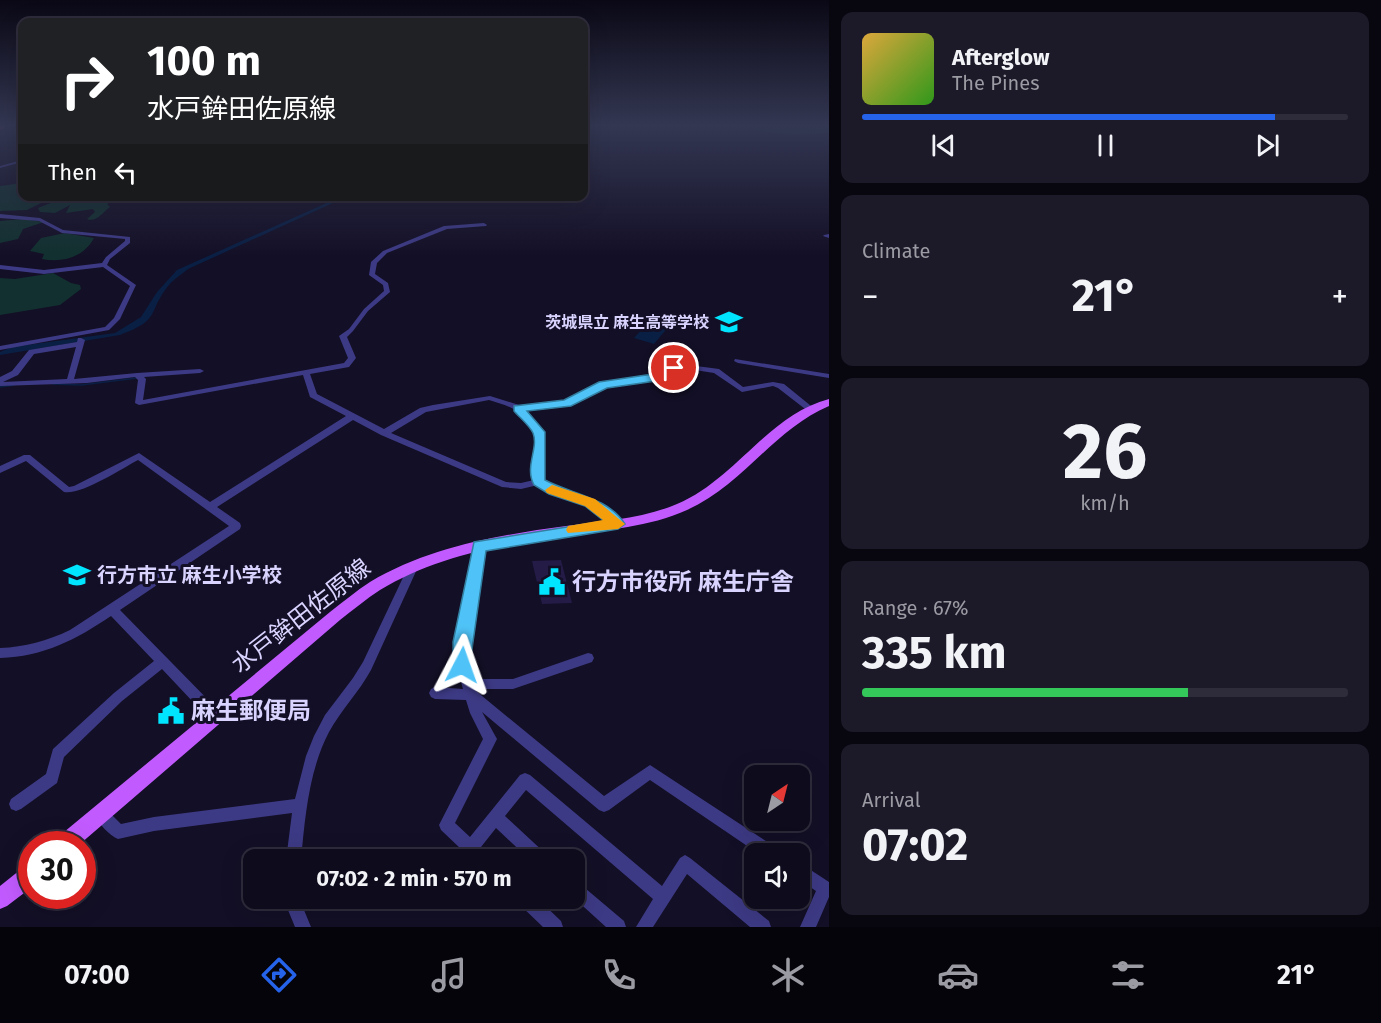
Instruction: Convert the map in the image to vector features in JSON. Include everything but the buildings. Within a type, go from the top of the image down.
[{"type":"main road","name":"水戸鉾田佐原線","points":[[81,831],[335,616],[375,586],[413,567],[479,546],[641,520],[698,499],[799,415],[829,402]]},
{"type":"main road","points":[[0,899],[18,884]]},
{"type":"street","points":[[0,216],[42,220],[62,231],[129,239],[108,258],[104,266]]},
{"type":"street","points":[[137,375],[142,379],[140,403],[346,365],[352,358],[343,336],[351,330],[366,310],[387,292],[386,284],[372,275],[374,262],[385,252],[446,227],[484,225]]},
{"type":"street","points":[[0,267],[45,272],[104,266],[133,285],[111,328],[33,352],[15,373],[0,382]]},
{"type":"street","points":[[0,348],[81,339]]},
{"type":"street","points":[[70,381],[81,339]]},
{"type":"street","points":[[738,361],[829,376]]},
{"type":"street","points":[[384,433],[423,410],[433,407],[490,398],[518,408],[567,404],[604,385],[656,377],[681,366],[716,371],[742,390],[773,384],[781,386],[812,410]]},
{"type":"street","points":[[0,382],[70,381],[200,371]]},
{"type":"street","points":[[306,372],[313,395],[351,417],[505,485],[521,486],[538,482],[554,491],[590,502],[618,524]]},
{"type":"street","points":[[518,408],[539,432],[541,442],[536,463],[538,482]]},
{"type":"street","points":[[210,507],[351,417]]},
{"type":"street","points":[[0,470],[27,457],[67,490],[76,489],[139,456],[236,526],[113,610],[48,647],[24,652],[0,653]]},
{"type":"street","points":[[479,546],[468,622],[462,642],[462,665],[476,713],[490,739],[446,825],[471,847],[525,780],[663,897]]},
{"type":"street","points":[[294,849],[300,805],[325,727],[367,665],[386,630],[413,567]]},
{"type":"street","points":[[113,610],[216,717]]},
{"type":"street","points":[[435,693],[513,684],[588,658]]},
{"type":"street","points":[[16,804],[52,778],[58,754],[118,697],[163,661]]},
{"type":"street","points":[[469,689],[604,804],[650,772],[756,843]]},
{"type":"street","points":[[101,814],[118,832],[154,824],[300,805]]},
{"type":"street","points":[[495,817],[530,849]]},
{"type":"street","points":[[644,927],[685,864],[762,927]]},
{"type":"street","points":[[808,927],[825,888],[810,878]]},
{"type":"street","points":[[585,898],[618,927]]},
{"type":"street","points":[[296,909],[303,927]]},
{"type":"street","points":[[536,909],[555,927]]},
{"type":"green space","points":[[18,184],[18,201],[45,201],[27,210],[0,211],[0,186]]},
{"type":"green space","points":[[56,201],[113,201],[107,204],[110,207],[93,220],[87,219],[95,212],[93,209],[66,213],[70,205],[55,213],[40,212],[38,208]]},
{"type":"green space","points":[[23,219],[44,222],[23,229],[18,239],[0,243],[0,221]]},
{"type":"green space","points":[[65,233],[94,238],[85,250],[65,259],[42,259],[44,254],[30,251],[41,238]]},
{"type":"green space","points":[[53,273],[71,283],[80,285],[81,289],[60,305],[0,315],[0,278],[15,279]]},
{"type":"water","points":[[331,201],[337,201],[188,269],[169,285],[148,320],[134,329],[120,335],[0,355],[0,352],[12,347],[115,333],[141,317],[157,292],[177,270]]},
{"type":"water","points":[[651,319],[670,325],[654,344],[634,338]]},
{"type":"waterway","points":[[53,384],[81,385],[137,378]]},
{"type":"waterway","points":[[0,387],[14,385]]},
{"type":"slow traffic","points":[[552,490],[590,502],[618,524],[574,530]]},
{"type":"place","name":"茨城県立 麻生高等学校","points":[[729,322]]},
{"type":"place","name":"行方市立 麻生小学校","points":[[77,575]]},
{"type":"place","name":"行方市役所 麻生庁舎","points":[[552,582]]},
{"type":"place","name":"麻生郵便局","points":[[171,711]]},
{"type":"route","points":[[462,665],[462,642],[468,622],[479,546],[548,533],[618,524],[590,502],[554,491],[538,482],[536,463],[541,442],[539,432],[518,408],[567,404],[599,386],[630,379],[656,377],[674,368]]}]
